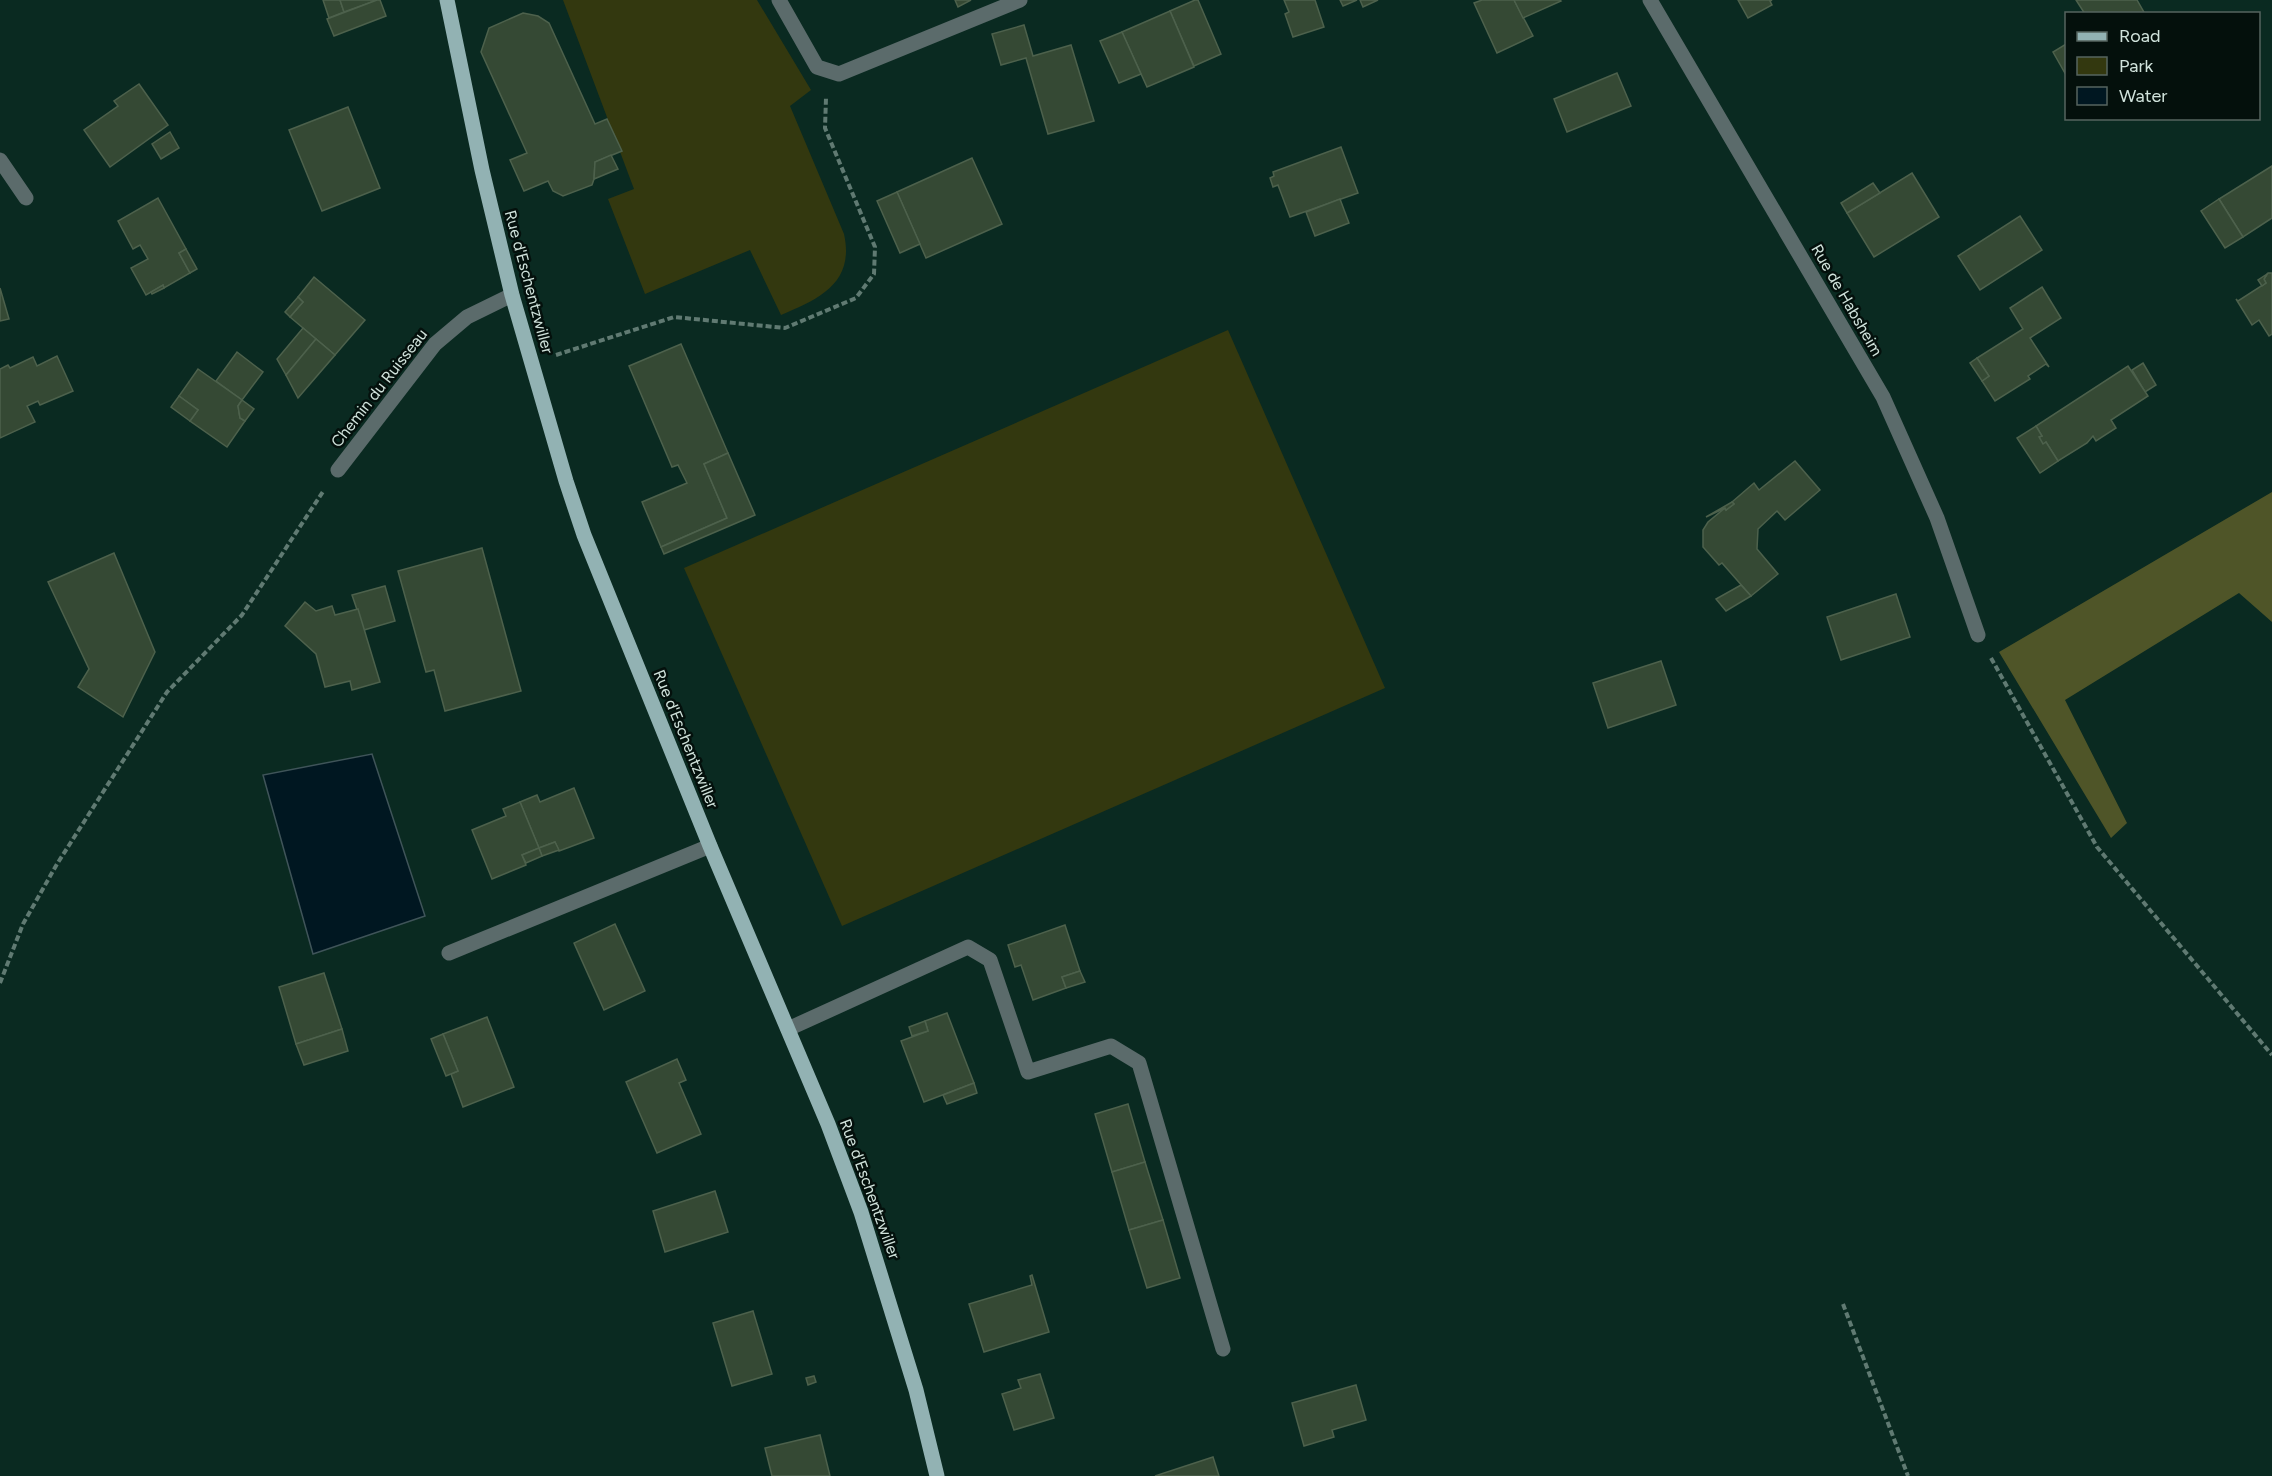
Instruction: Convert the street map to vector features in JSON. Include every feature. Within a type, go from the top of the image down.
[{"type":"main road","name":"Rue d'Eschentzwiller","points":[[447,0],[482,170],[512,295],[566,481],[584,535],[710,846],[828,1124],[861,1212],[916,1390],[937,1476]]},
{"type":"street","points":[[779,0],[817,67],[833,72],[1020,0]]},
{"type":"street","name":"Rue de Habsheim","points":[[1650,0],[1883,397],[1937,518],[1978,635]]},
{"type":"street","points":[[0,160],[26,198]]},
{"type":"street","name":"Chemin du Ruisseau","points":[[338,470],[435,344],[467,317],[512,295]]},
{"type":"street","points":[[449,953],[710,846]]},
{"type":"street","points":[[788,1029],[968,947],[990,960],[1028,1072],[1111,1046],[1140,1063],[1223,1349]]},
{"type":"path","points":[[532,363],[674,317],[785,328],[856,298],[874,274],[875,247],[825,128],[833,72]]},
{"type":"path","points":[[0,983],[23,924],[57,864],[167,692],[242,615],[338,470]]},
{"type":"path","points":[[1978,635],[2097,847],[2272,1055]]},
{"type":"path","points":[[1843,1304],[1908,1476]]},
{"type":"green space","points":[[563,0],[757,0],[811,90],[790,106],[844,234],[846,251],[844,265],[839,277],[831,287],[821,295],[781,315],[750,250],[645,294],[608,199],[634,189]]},
{"type":"green space","points":[[1228,330],[1385,688],[842,926],[684,568]]},
{"type":"green space","points":[[2272,492],[2272,622],[2239,593],[2065,700],[2127,823],[2111,838],[1999,652]]},
{"type":"water","points":[[372,754],[425,916],[313,954],[263,775]]},
{"type":"building","points":[[323,0],[340,0],[344,12],[329,18]]},
{"type":"building","points":[[340,0],[377,0],[344,12]]},
{"type":"building","points":[[380,0],[386,16],[334,36],[327,19]]},
{"type":"building","points":[[955,0],[971,0],[958,7]]},
{"type":"building","points":[[1198,0],[1221,54],[1194,66],[1170,11]]},
{"type":"building","points":[[1284,0],[1315,0],[1324,27],[1293,37],[1285,14],[1289,12]]},
{"type":"building","points":[[1340,0],[1357,0],[1343,6]]},
{"type":"building","points":[[1360,0],[1378,0],[1363,7]]},
{"type":"building","points":[[1482,0],[1514,0],[1533,36],[1497,53],[1474,3]]},
{"type":"building","points":[[1514,0],[1560,0],[1561,1],[1523,18]]},
{"type":"building","points":[[1738,0],[1772,0],[1770,1],[1772,5],[1748,18]]},
{"type":"building","points":[[2076,0],[2137,0],[2144,12],[2084,12]]},
{"type":"building","points":[[1170,11],[1194,67],[1147,87],[1122,32]]},
{"type":"building","points":[[523,13],[538,16],[549,23],[595,124],[607,119],[622,151],[595,162],[592,185],[563,196],[553,191],[548,181],[524,191],[510,160],[527,153],[481,52],[489,28]]},
{"type":"building","points":[[1024,25],[1033,56],[1071,45],[1094,121],[1048,134],[1026,58],[1001,65],[992,34]]},
{"type":"building","points":[[1122,32],[1141,74],[1119,83],[1100,41]]},
{"type":"building","points":[[2065,45],[2065,73],[2053,52]]},
{"type":"building","points":[[1617,73],[1631,106],[1567,132],[1554,99]]},
{"type":"building","points":[[139,84],[168,125],[110,167],[84,130],[118,106],[114,101]]},
{"type":"building","points":[[348,107],[380,188],[322,211],[289,130]]},
{"type":"building","points":[[170,132],[179,148],[161,159],[152,144]]},
{"type":"building","points":[[1341,147],[1358,193],[1290,217],[1278,185],[1273,187],[1270,178],[1274,176],[1273,172]]},
{"type":"building","points":[[611,155],[618,169],[594,179],[595,162]]},
{"type":"building","points":[[972,158],[1002,224],[926,258],[897,192]]},
{"type":"building","points":[[2272,166],[2272,218],[2243,237],[2219,199]]},
{"type":"building","points":[[1912,173],[1939,217],[1874,257],[1847,213]]},
{"type":"building","points":[[1873,183],[1880,193],[1847,213],[1841,203]]},
{"type":"building","points":[[897,192],[920,244],[900,253],[877,201]]},
{"type":"building","points":[[158,198],[186,249],[179,253],[190,273],[146,295],[131,268],[148,259],[140,245],[133,249],[118,221]]},
{"type":"building","points":[[1340,199],[1349,223],[1315,236],[1306,212]]},
{"type":"building","points":[[2219,199],[2243,237],[2225,248],[2201,211]]},
{"type":"building","points":[[2020,216],[2042,250],[1980,290],[1958,256]]},
{"type":"building","points":[[186,249],[197,269],[190,273],[179,253]]},
{"type":"building","points":[[2268,273],[2272,273],[2272,334],[2269,336],[2259,320],[2252,325],[2236,299],[2238,301],[2266,283],[2264,279]]},
{"type":"building","points":[[2267,274],[2264,279],[2266,283],[2262,286],[2258,280]]},
{"type":"building","points":[[314,277],[365,320],[335,355],[290,317],[303,302],[298,297]]},
{"type":"building","points":[[163,285],[164,288],[152,294],[151,292]]},
{"type":"building","points":[[2042,287],[2061,318],[2030,338],[2049,367],[2046,364],[2028,376],[2030,379],[1995,401],[1982,381],[1989,376],[1977,358],[2023,329],[2010,308]]},
{"type":"building","points":[[0,288],[9,319],[0,321]]},
{"type":"building","points":[[298,297],[303,302],[290,317],[285,312]]},
{"type":"building","points":[[303,328],[316,339],[286,375],[277,359]]},
{"type":"building","points":[[316,339],[335,355],[298,398],[286,375]]},
{"type":"building","points":[[681,344],[728,453],[704,464],[727,518],[661,547],[642,502],[687,483],[678,465],[672,467],[629,366]]},
{"type":"building","points":[[237,352],[263,372],[242,400],[216,381]]},
{"type":"building","points":[[57,356],[73,391],[40,405],[38,401],[27,406],[35,422],[0,438],[0,369],[8,365],[10,368],[33,357],[37,366]]},
{"type":"building","points":[[1977,358],[1989,376],[1982,381],[1970,363]]},
{"type":"building","points":[[2143,363],[2156,385],[2145,392],[2132,370]]},
{"type":"building","points":[[2128,366],[2148,396],[2111,420],[2116,428],[2096,441],[2093,436],[2087,443],[2058,461],[2046,442],[2043,444],[2039,437],[2042,436],[2036,426]]},
{"type":"building","points":[[198,369],[242,400],[238,406],[240,418],[245,421],[227,447],[190,421],[198,410],[179,396]]},
{"type":"building","points":[[179,396],[198,410],[190,421],[171,407]]},
{"type":"building","points":[[242,400],[254,409],[245,421],[240,418],[238,406]]},
{"type":"building","points":[[2036,426],[2042,436],[2039,437],[2043,444],[2046,442],[2058,461],[2040,473],[2017,438]]},
{"type":"building","points":[[728,453],[755,515],[664,554],[661,547],[727,518],[704,464]]},
{"type":"building","points":[[1795,461],[1820,490],[1785,520],[1777,511],[1758,529],[1757,549],[1778,574],[1751,596],[1722,563],[1719,565],[1703,547],[1703,530],[1708,522],[1725,508],[1726,510],[1734,504],[1732,502],[1754,483],[1759,490]]},
{"type":"building","points":[[1732,502],[1734,504],[1726,510],[1725,508],[1706,517]]},
{"type":"building","points":[[482,548],[521,691],[445,711],[434,670],[426,672],[398,571]]},
{"type":"building","points":[[114,553],[155,652],[123,717],[78,687],[89,669],[48,582]]},
{"type":"building","points":[[1741,585],[1751,596],[1726,611],[1716,599]]},
{"type":"building","points":[[385,586],[395,621],[364,630],[352,595]]},
{"type":"building","points":[[1896,594],[1910,637],[1841,660],[1827,617]]},
{"type":"building","points":[[305,602],[316,611],[332,606],[335,615],[358,609],[380,682],[352,690],[350,681],[325,687],[316,654],[285,626]]},
{"type":"building","points":[[1661,661],[1676,705],[1608,728],[1593,683]]},
{"type":"building","points":[[574,788],[594,838],[559,851],[555,842],[539,848],[520,802],[537,795],[540,802]]},
{"type":"building","points":[[520,802],[539,848],[522,855],[526,865],[492,879],[472,830],[506,816],[503,809]]},
{"type":"building","points":[[555,842],[559,850],[542,856],[539,848]]},
{"type":"building","points":[[539,848],[542,856],[526,863],[522,855]]},
{"type":"building","points":[[615,924],[645,991],[604,1010],[574,943]]},
{"type":"building","points":[[1065,925],[1080,971],[1062,977],[1066,988],[1033,1000],[1021,965],[1015,967],[1008,945]]},
{"type":"building","points":[[1080,971],[1085,982],[1066,988],[1062,977]]},
{"type":"building","points":[[324,973],[342,1029],[296,1044],[279,987]]},
{"type":"building","points":[[947,1013],[974,1083],[924,1102],[901,1041],[928,1031],[925,1021]]},
{"type":"building","points":[[487,1017],[514,1087],[463,1107],[451,1074],[458,1071],[443,1034]]},
{"type":"building","points":[[925,1021],[928,1031],[912,1036],[909,1027]]},
{"type":"building","points":[[342,1029],[348,1051],[304,1065],[296,1044]]},
{"type":"building","points":[[443,1034],[458,1071],[446,1076],[431,1039]]},
{"type":"building","points":[[677,1059],[686,1080],[679,1083],[701,1134],[657,1153],[626,1082]]},
{"type":"building","points":[[974,1083],[977,1093],[947,1104],[943,1095]]},
{"type":"building","points":[[1128,1104],[1145,1162],[1112,1172],[1095,1114]]},
{"type":"building","points":[[1145,1162],[1163,1220],[1129,1230],[1112,1172]]},
{"type":"building","points":[[715,1191],[728,1232],[665,1252],[653,1211]]},
{"type":"building","points":[[1163,1220],[1180,1278],[1147,1288],[1129,1230]]},
{"type":"building","points":[[1032,1275],[1049,1332],[984,1352],[969,1304],[1032,1285],[1030,1276]]},
{"type":"building","points":[[753,1311],[772,1374],[732,1386],[713,1323]]},
{"type":"building","points":[[1040,1374],[1054,1418],[1014,1430],[1002,1394],[1021,1388],[1018,1380]]},
{"type":"building","points":[[814,1376],[816,1382],[808,1385],[806,1378]]},
{"type":"building","points":[[1356,1385],[1366,1420],[1332,1430],[1334,1437],[1304,1446],[1292,1403]]},
{"type":"building","points":[[820,1435],[830,1476],[772,1476],[765,1448]]},
{"type":"building","points":[[1213,1457],[1219,1476],[1155,1476]]}]
